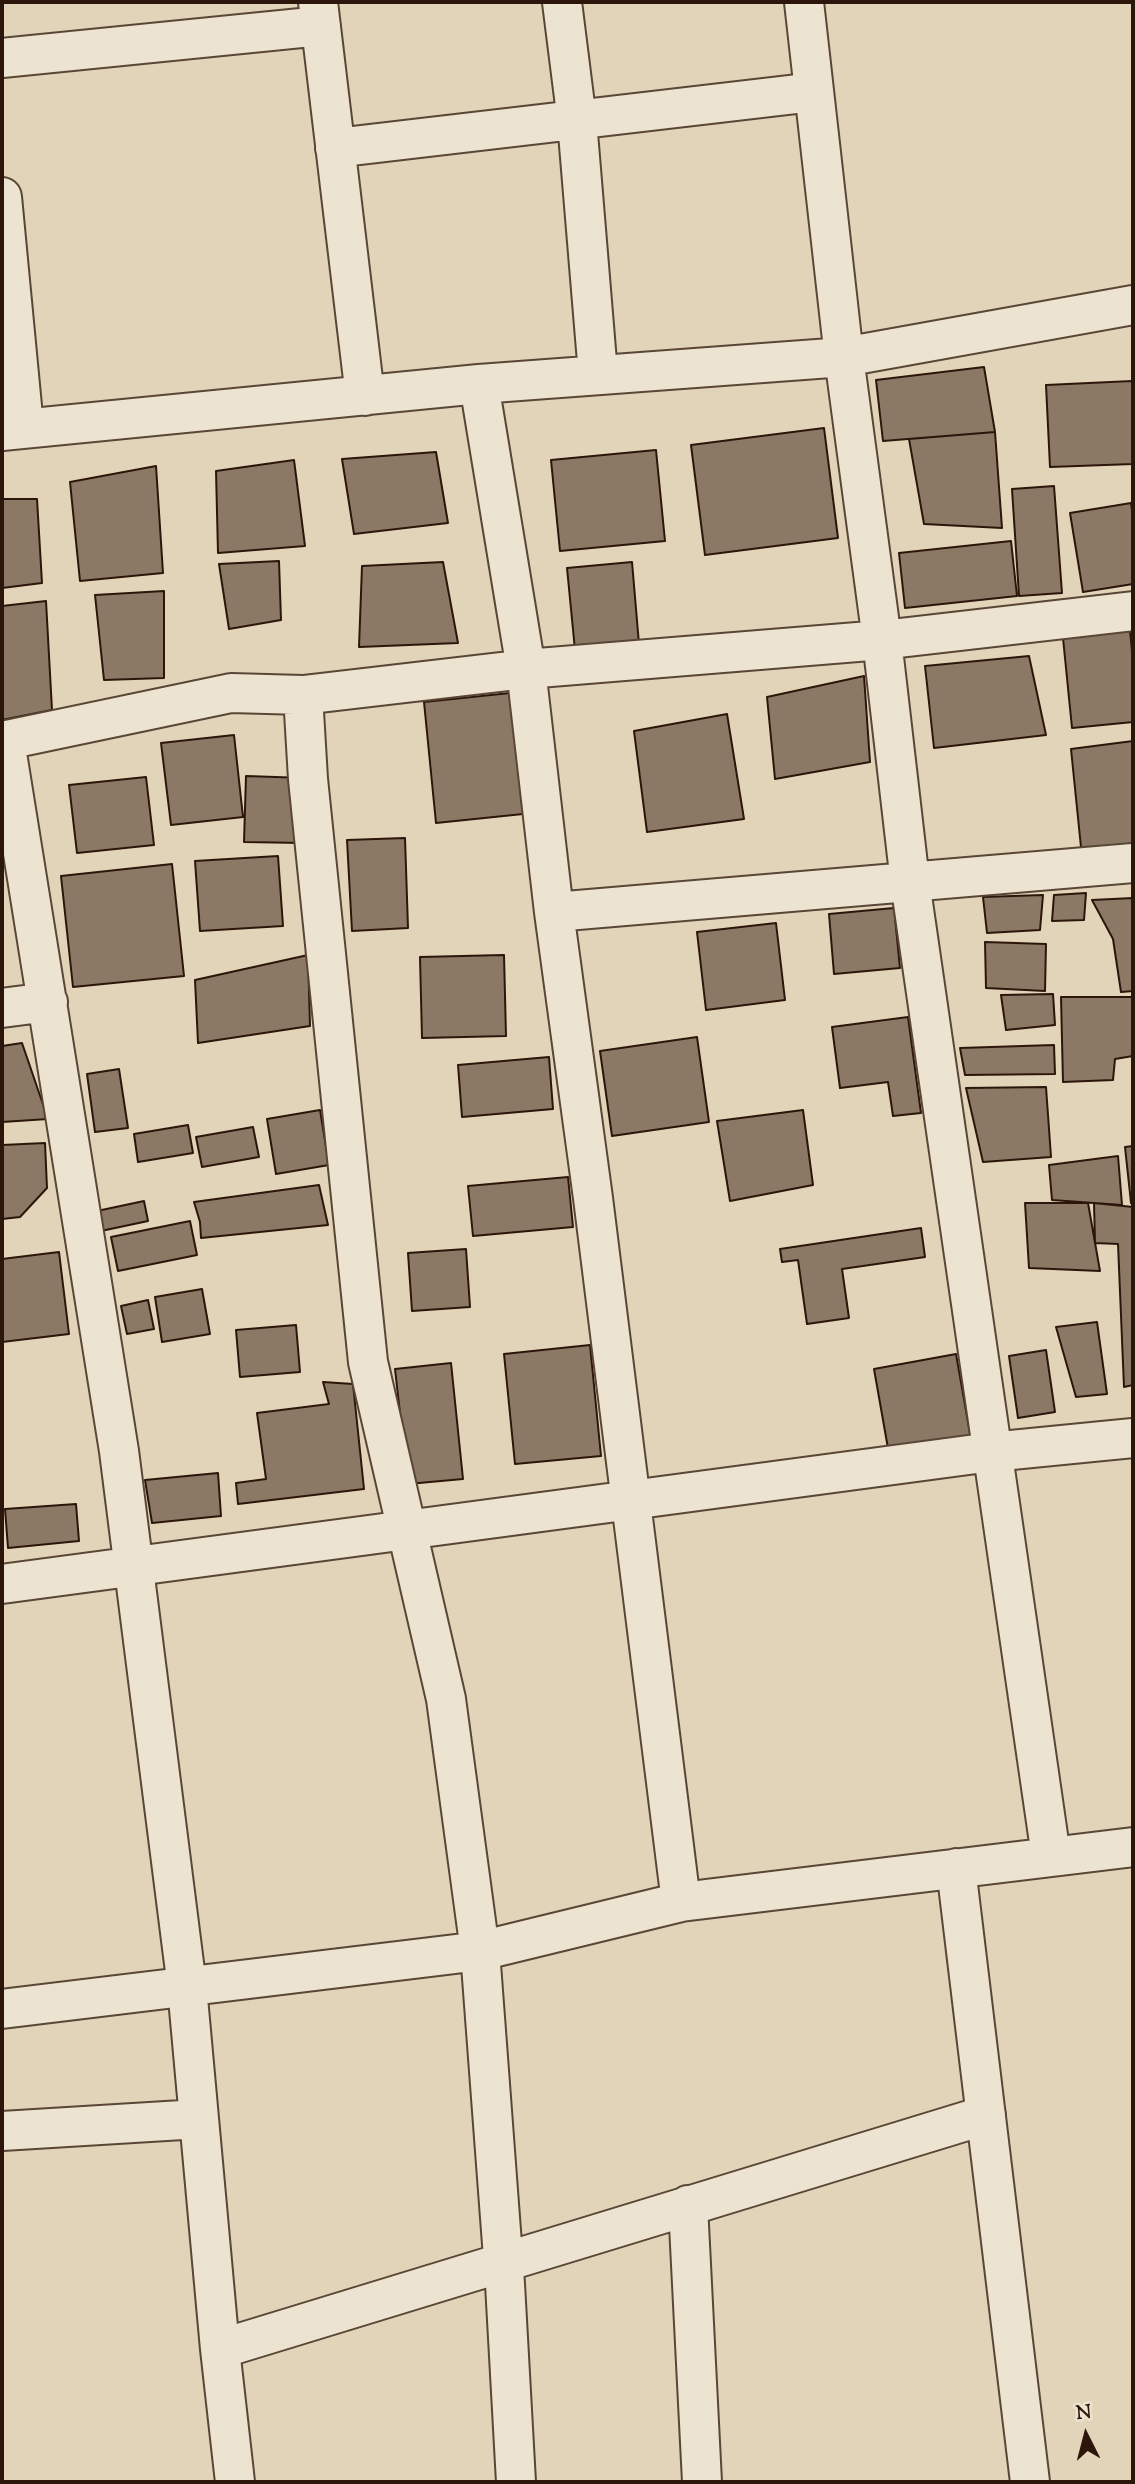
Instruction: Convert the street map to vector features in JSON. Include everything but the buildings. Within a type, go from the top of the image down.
[{"type":"street","points":[[562,2],[577,121],[598,374]]},
{"type":"street","points":[[804,2],[844,357],[882,640],[910,882],[1051,1856]]},
{"type":"street","points":[[2,58],[320,14],[365,396]]},
{"type":"street","points":[[335,148],[814,92]]},
{"type":"street","points":[[2,197],[13,429],[479,384],[844,357],[1133,305]]},
{"type":"street","points":[[479,384],[526,669],[554,912],[593,1198],[681,1902]]},
{"type":"street","points":[[235,2482],[220,2349],[187,1986],[119,1451],[48,1002],[3,741],[231,694],[303,695],[526,669],[882,640],[1133,611]]},
{"type":"street","points":[[303,695],[308,779],[369,1362],[446,1699],[480,1951],[504,2263],[516,2482]]},
{"type":"street","points":[[554,912],[1133,863]]},
{"type":"street","points":[[2,1008],[48,1002]]},
{"type":"street","points":[[2,1584],[991,1452],[1133,1438]]},
{"type":"street","points":[[2,2009],[480,1951],[681,1902],[1133,1847]]},
{"type":"street","points":[[956,1868],[1030,2482]]},
{"type":"street","points":[[220,2349],[986,2115]]},
{"type":"street","points":[[2,2131],[199,2119]]},
{"type":"street","points":[[688,2205],[702,2482]]}]
